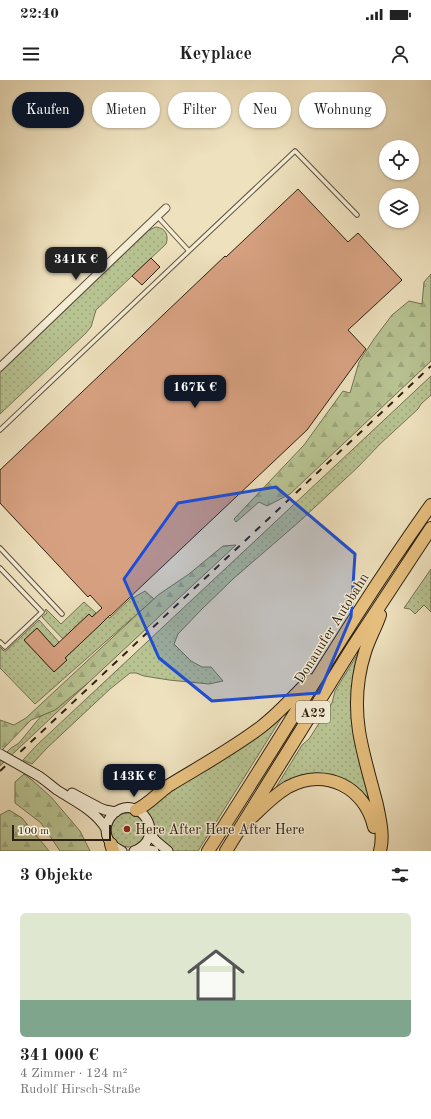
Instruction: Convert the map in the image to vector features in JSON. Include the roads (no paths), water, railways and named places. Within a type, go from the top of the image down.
[{"type":"highway","name":"Donauufer Autobahn","points":[[208,851],[328,660],[385,572],[431,505]]},
{"type":"highway","name":"Donauufer Autobahn","points":[[226,851],[387,594],[431,528]]},
{"type":"highway","points":[[380,851],[380,822],[362,746],[357,699],[361,667],[365,652],[387,594]]},
{"type":"highway","points":[[136,810],[162,790],[233,746],[262,726],[282,708],[328,660]]},
{"type":"highway","points":[[239,829],[271,799],[288,787],[296,783],[322,779],[342,784],[352,790],[367,807],[372,816],[374,826],[374,851]]},
{"type":"main road","points":[[0,754],[100,808],[116,812]]},
{"type":"main road","points":[[39,776],[52,787],[93,813],[106,828]]},
{"type":"main road","points":[[122,851],[112,848],[106,834],[106,828],[111,816],[126,808],[141,812],[146,817],[150,828],[150,834],[145,844],[137,850]]},
{"type":"main road","points":[[150,834],[168,851]]},
{"type":"main road","points":[[137,850],[154,851]]},
{"type":"street","points":[[0,367],[166,208]]},
{"type":"lane","points":[[0,430],[295,151],[357,215]]},
{"type":"lane","points":[[157,216],[189,251]]},
{"type":"lane","points":[[0,548],[62,614]]},
{"type":"lane","points":[[0,568],[42,612],[5,647],[0,642]]},
{"type":"railway","points":[[0,771],[431,366]]},
{"type":"place","name":"Here After Here After Here","points":[[127,829]]}]
